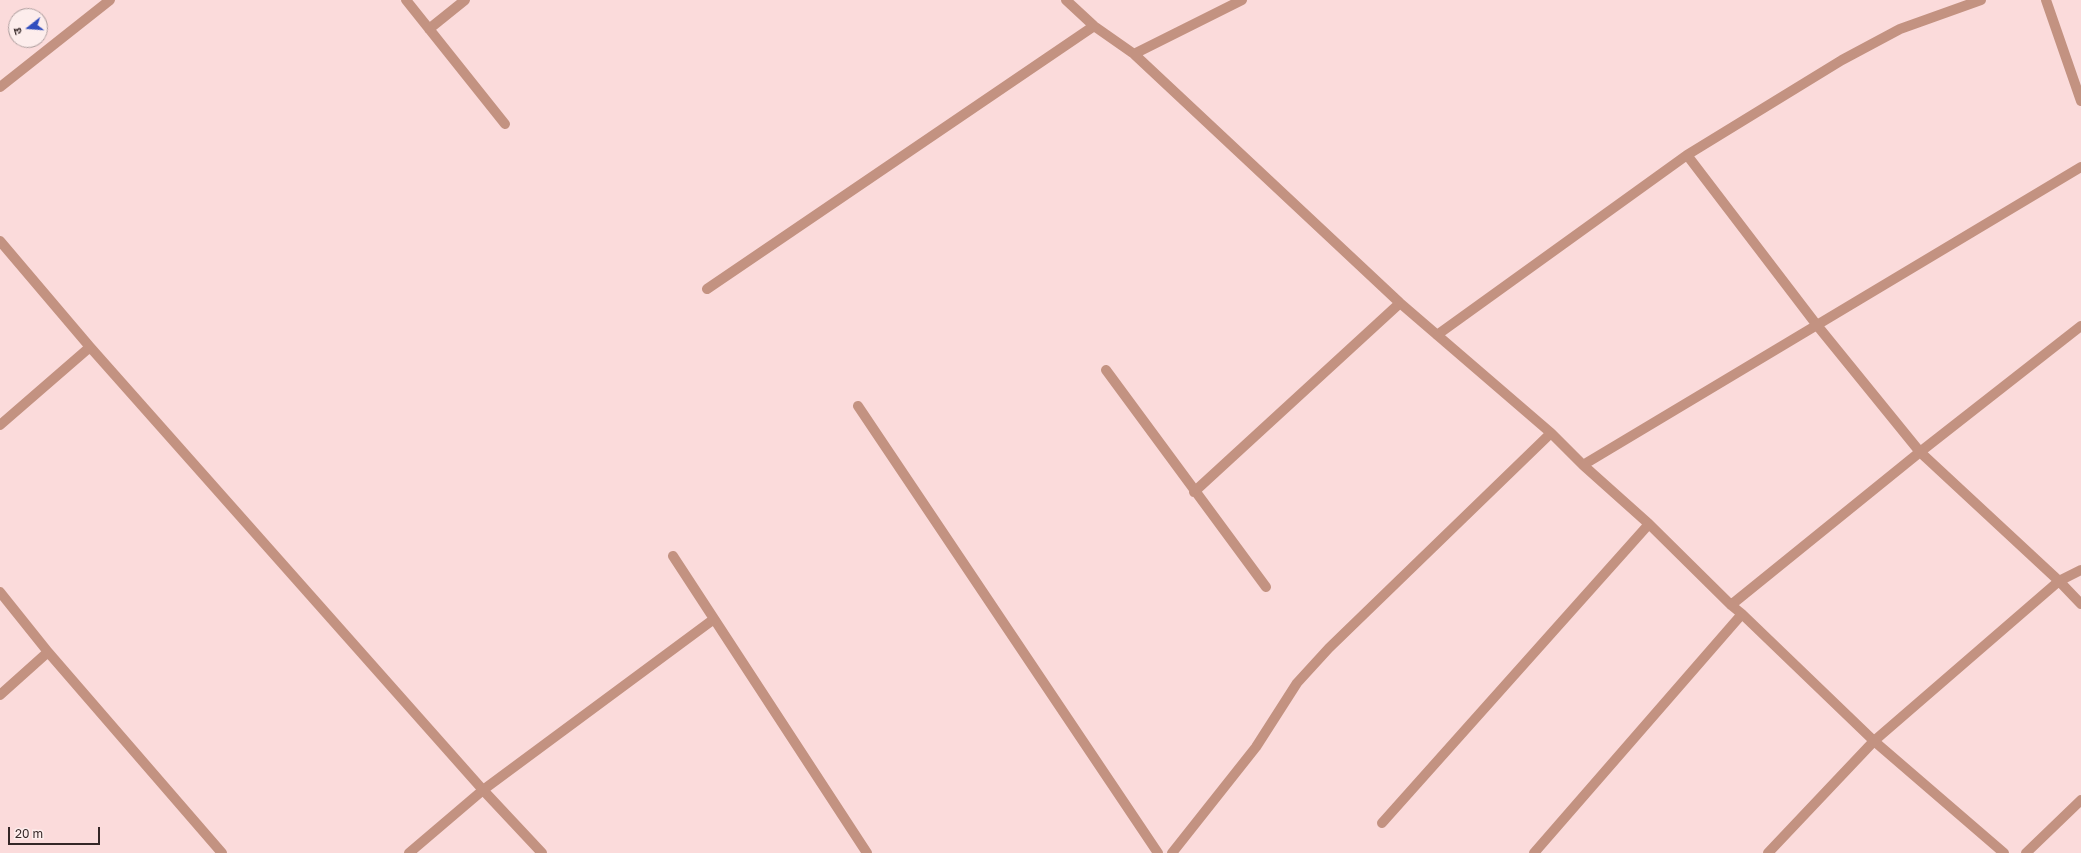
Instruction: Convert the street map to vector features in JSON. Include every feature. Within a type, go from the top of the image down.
[{"type":"street","points":[[0,87],[110,0]]},
{"type":"street","points":[[406,0],[505,124]]},
{"type":"street","points":[[429,29],[465,0]]},
{"type":"street","points":[[1066,0],[1094,26],[1134,54],[1400,303],[1551,433],[1583,465],[1649,524],[1730,606],[1742,614],[1874,741],[2004,853]]},
{"type":"street","points":[[1134,54],[1242,0]]},
{"type":"street","points":[[1437,335],[1687,154],[1842,60],[1900,29],[1981,0]]},
{"type":"street","points":[[2046,0],[2081,101]]},
{"type":"street","points":[[707,289],[1094,26]]},
{"type":"street","points":[[1687,154],[1816,324],[1920,452],[2059,581],[2081,604]]},
{"type":"street","points":[[1583,465],[1816,324],[2081,167]]},
{"type":"street","points":[[0,241],[90,347],[483,790],[542,853]]},
{"type":"street","points":[[1194,492],[1400,303]]},
{"type":"street","points":[[1730,606],[1920,452],[2081,326]]},
{"type":"street","points":[[0,425],[90,347]]},
{"type":"street","points":[[1106,370],[1194,492],[1266,587]]},
{"type":"street","points":[[858,406],[1158,853]]},
{"type":"street","points":[[1172,853],[1256,747],[1302,677],[1329,648],[1551,433]]},
{"type":"street","points":[[1382,823],[1649,524]]},
{"type":"street","points":[[673,556],[867,853]]},
{"type":"street","points":[[1768,853],[1874,741],[2059,581],[2081,570]]},
{"type":"street","points":[[0,592],[48,652],[222,853]]},
{"type":"street","points":[[1534,853],[1742,614]]},
{"type":"street","points":[[409,853],[483,790],[714,619]]},
{"type":"street","points":[[0,695],[48,652]]},
{"type":"street","points":[[2026,853],[2081,800]]}]
